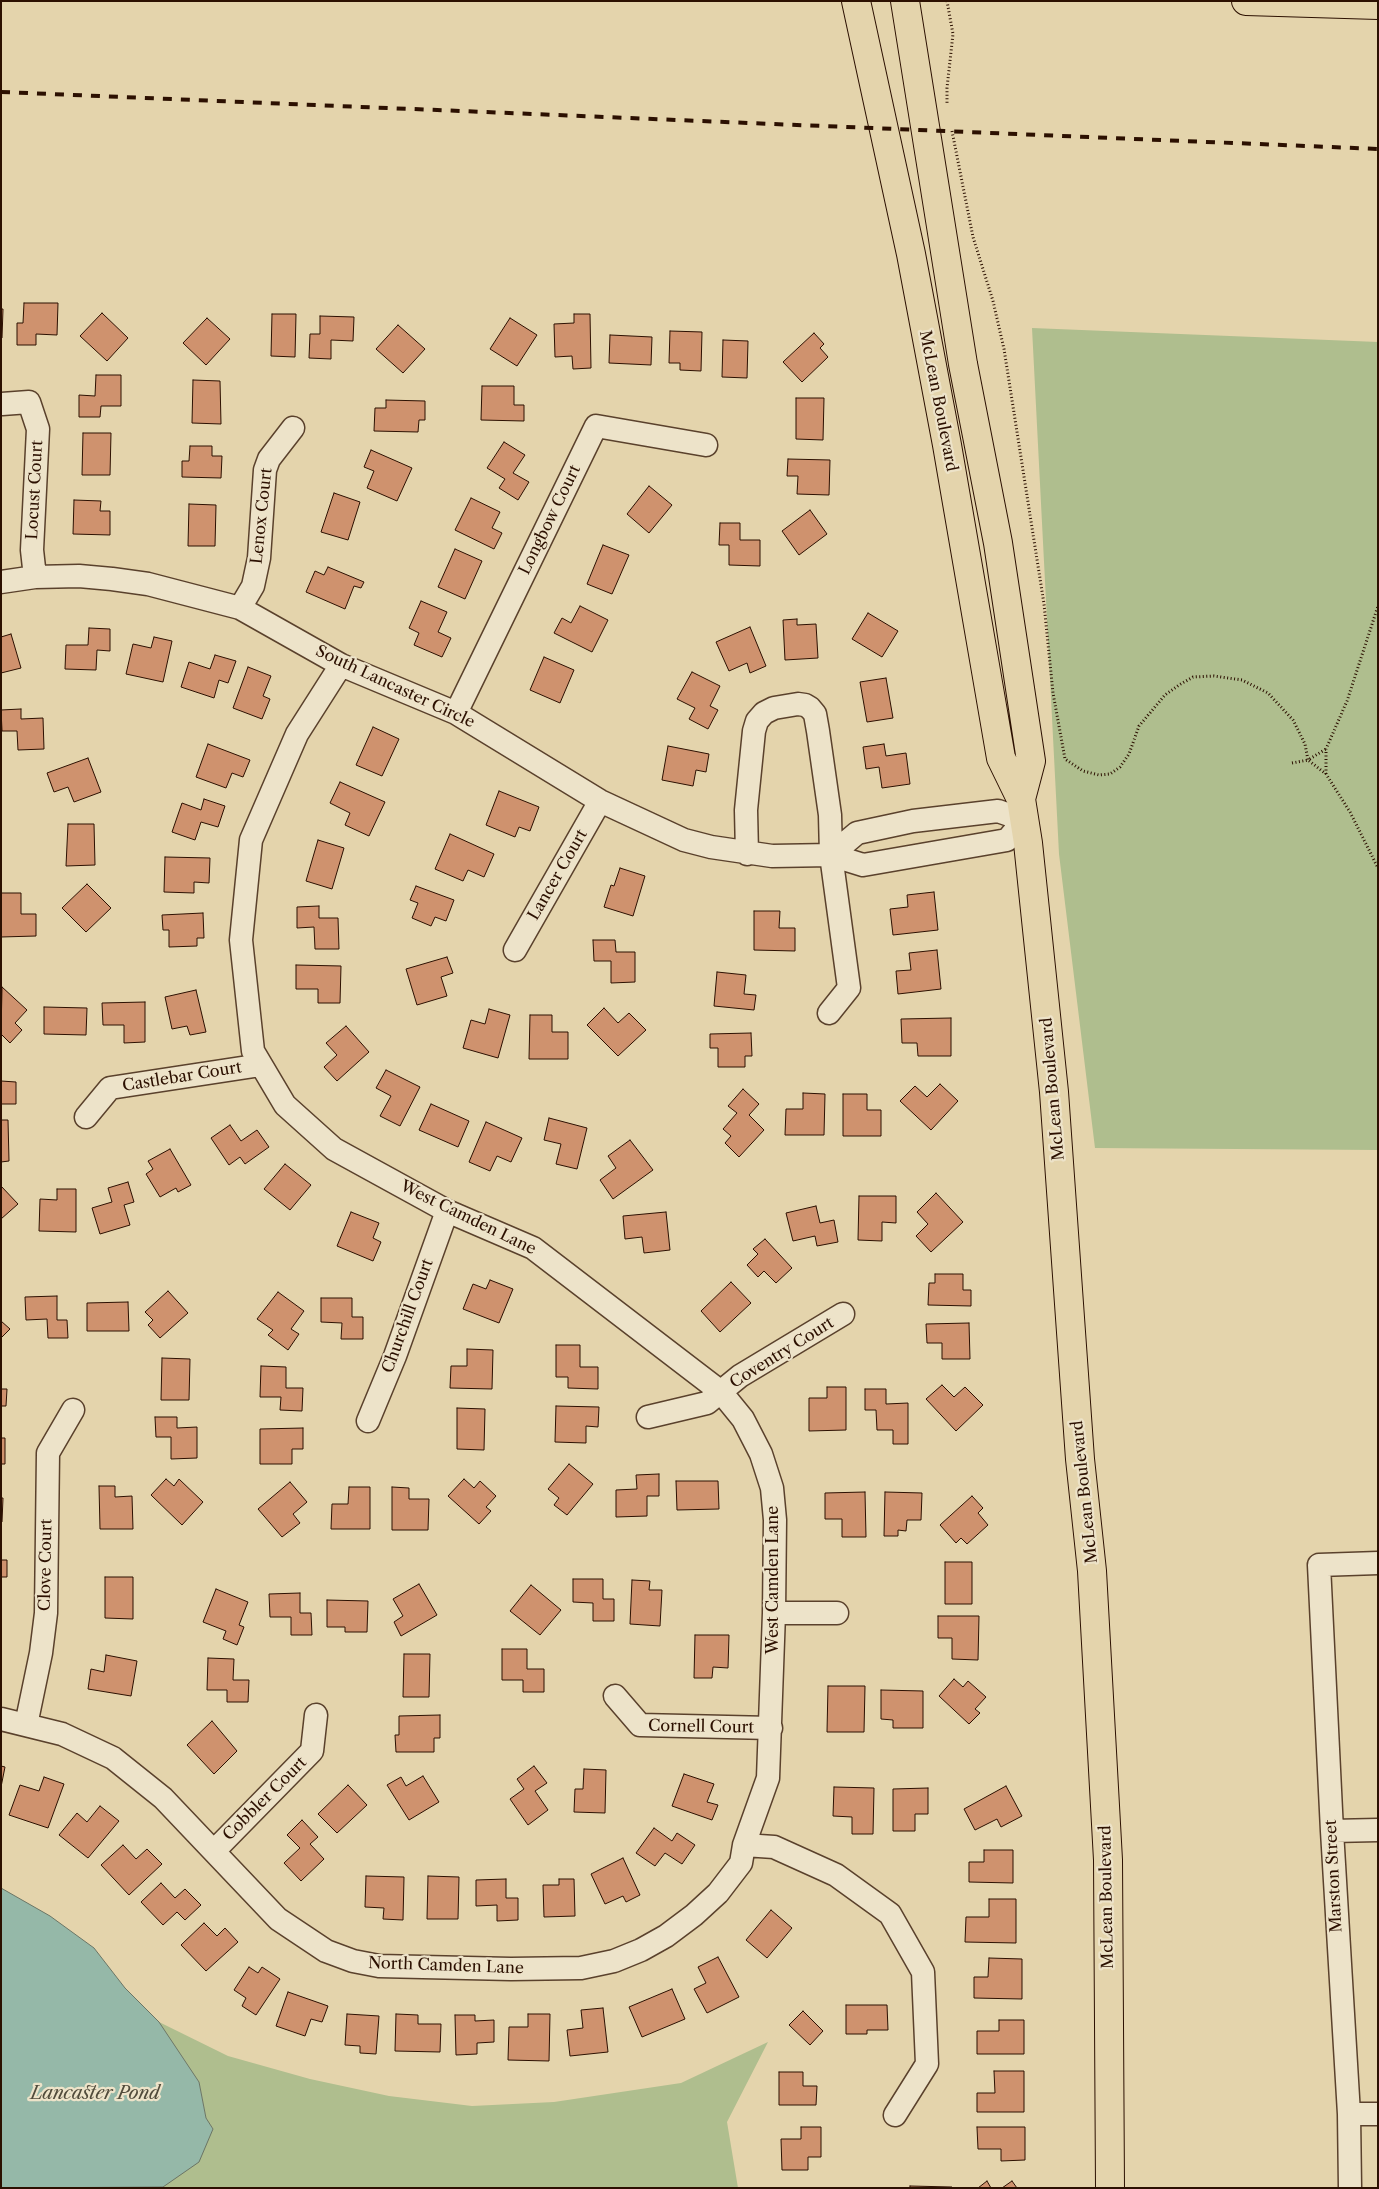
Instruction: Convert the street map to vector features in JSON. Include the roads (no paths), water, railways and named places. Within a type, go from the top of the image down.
[{"type":"main road","name":"McLean Boulevard","points":[[856,1],[916,283],[947,445],[1001,758],[1023,809]]},
{"type":"main road","name":"McLean Boulevard","points":[[905,1],[963,364],[998,543],[1030,761],[1023,809],[1054,1092],[1080,1459],[1092,1571],[1108,1860],[1110,2188]]},
{"type":"main road","points":[[1246,1],[1378,5]]},
{"type":"street","name":"Locust Court","points":[[2,404],[29,402],[38,429],[32,550],[35,577]]},
{"type":"street","name":"Longbow Court","points":[[456,713],[596,426],[706,445]]},
{"type":"street","name":"Lenox Court","points":[[240,608],[253,586],[259,558],[265,470],[269,459],[293,428]]},
{"type":"street","name":"South Lancaster Circle","points":[[1,582],[35,577],[79,576],[148,584],[240,608],[341,665],[456,713],[600,801],[684,840],[747,854],[802,857],[831,855],[863,865],[1007,840],[1023,809]]},
{"type":"street","name":"West Camden Lane","points":[[341,665],[297,734],[251,840],[241,940],[253,1052],[285,1105],[334,1149],[447,1211],[533,1248],[721,1392],[743,1419],[761,1454],[772,1488],[775,1520],[771,1728],[768,1778],[744,1845]]},
{"type":"street","points":[[747,854],[746,810],[754,731],[757,721],[764,713],[774,708],[798,704],[810,708],[815,714],[830,815],[831,855],[850,988],[829,1013]]},
{"type":"street","name":"Lancer Court","points":[[515,950],[600,801]]},
{"type":"street","points":[[831,855],[857,833],[913,821],[998,810],[1023,809]]},
{"type":"street","name":"Castlebar Court","points":[[86,1117],[110,1088],[261,1065]]},
{"type":"street","name":"Churchill Court","points":[[368,1421],[395,1356],[447,1211]]},
{"type":"street","name":"Coventry Court","points":[[648,1417],[707,1403],[740,1376],[844,1314]]},
{"type":"street","name":"Clove Court","points":[[26,1725],[41,1653],[46,1613],[48,1452],[73,1410]]},
{"type":"street","name":"Marston Street","points":[[1350,2188],[1349,2114],[1332,1831],[1319,1565],[1378,1563]]},
{"type":"street","points":[[774,1613],[837,1613]]},
{"type":"street","name":"Cornell Court","points":[[615,1696],[640,1725],[771,1728]]},
{"type":"street","name":"Cobbler Court","points":[[214,1851],[312,1751],[316,1715]]},
{"type":"street","name":"North Camden Lane","points":[[1,1719],[62,1734],[113,1758],[163,1798],[278,1919],[326,1951],[353,1961],[379,1966],[511,1969],[581,1968],[614,1961],[641,1950],[666,1936],[694,1915],[718,1893],[741,1863],[744,1845]]},
{"type":"street","points":[[1332,1831],[1378,1830]]},
{"type":"street","points":[[744,1845],[774,1847],[836,1874],[890,1914],[923,1972],[927,2064],[895,2116]]},
{"type":"street","points":[[1349,2114],[1378,2114]]},
{"type":"water","name":"Lancaster Pond","points":[[1,1888],[50,1916],[94,1948],[125,1988],[159,2022],[199,2082],[206,2118],[213,2129],[199,2162],[163,2187],[1,2188]]},
{"type":"railway","points":[[1,92],[1378,149]]}]
